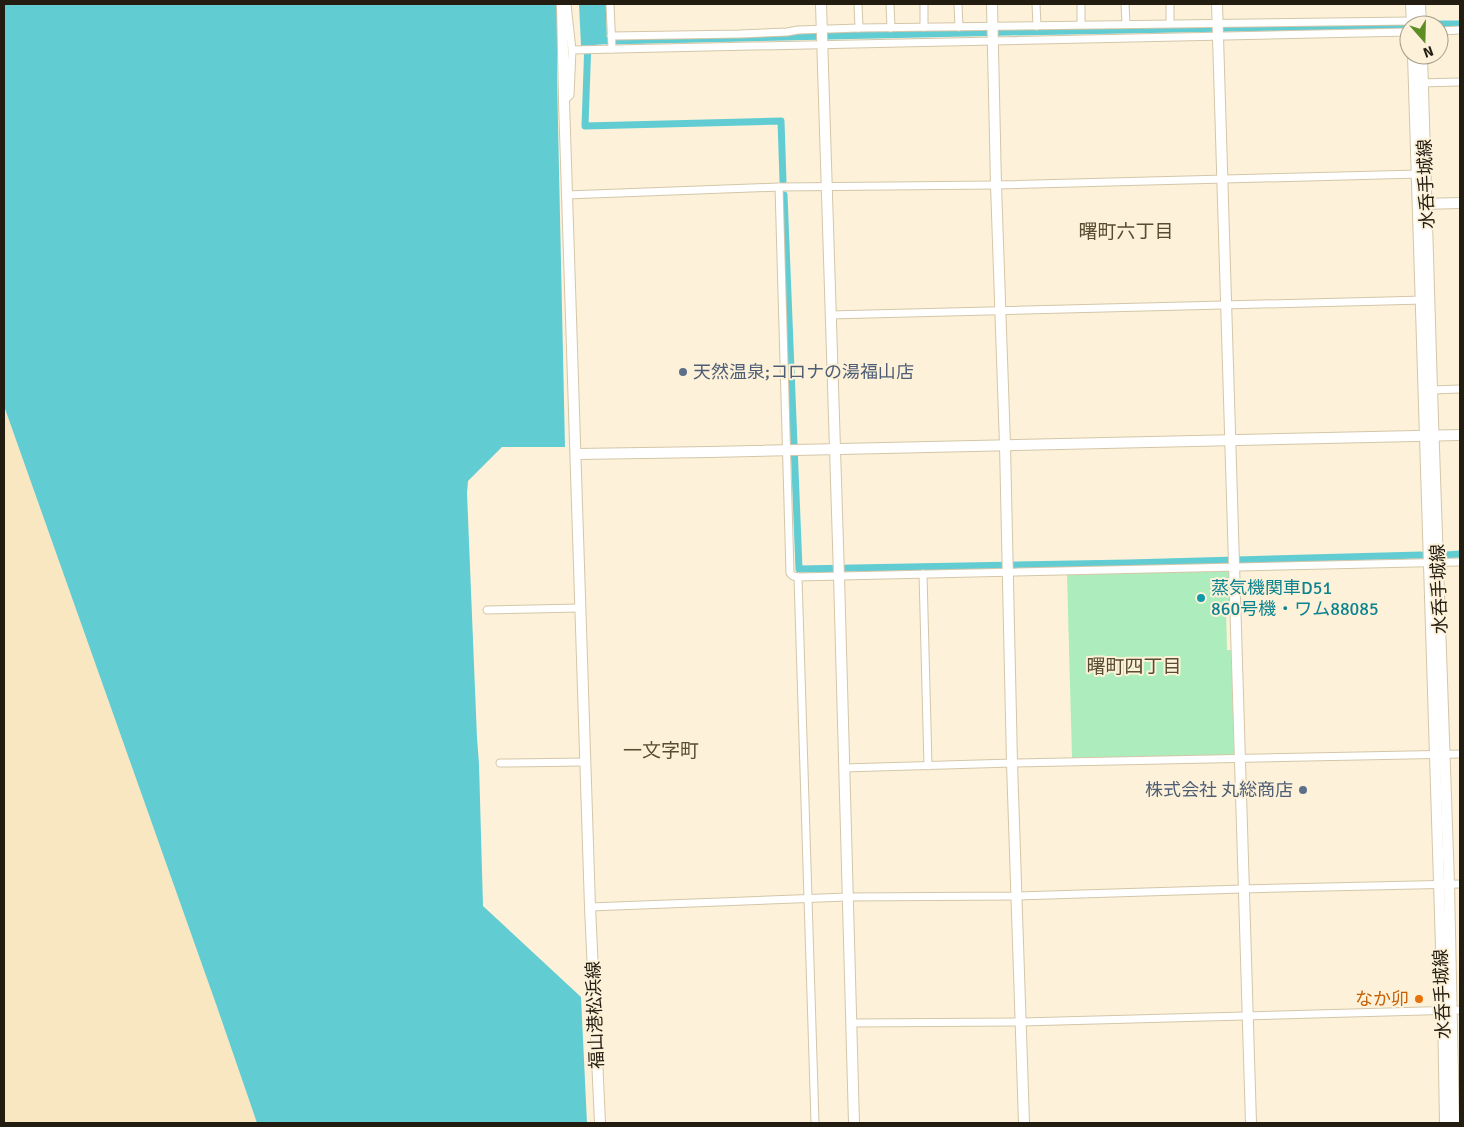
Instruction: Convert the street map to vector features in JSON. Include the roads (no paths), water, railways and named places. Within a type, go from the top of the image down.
[{"type":"street","name":"福山港松浜線","points":[[562,4],[590,907],[600,1123]]},
{"type":"street","points":[[564,101],[570,95],[576,50],[567,4]]},
{"type":"street","points":[[610,4],[611,42]]},
{"type":"street","points":[[820,4],[854,1123]]},
{"type":"street","points":[[858,4],[859,28]]},
{"type":"street","points":[[890,4],[891,28]]},
{"type":"street","points":[[924,4],[924,27]]},
{"type":"street","points":[[958,4],[959,27]]},
{"type":"street","points":[[992,4],[1012,763],[1024,1123]]},
{"type":"street","points":[[1036,4],[1037,26]]},
{"type":"street","points":[[1080,4],[1081,24]]},
{"type":"street","points":[[1125,4],[1126,24]]},
{"type":"street","points":[[1170,4],[1170,23]]},
{"type":"street","points":[[1217,4],[1240,759],[1242,889],[1251,1123]]},
{"type":"street","points":[[576,50],[596,49],[611,42],[749,34],[822,37],[859,28],[959,27],[993,34],[1037,26],[1170,23],[1218,29],[1399,32]]},
{"type":"street","points":[[611,42],[1399,24]]},
{"type":"street","name":"水呑手城線","points":[[1415,65],[1419,83]]},
{"type":"street","name":"水呑手城線","points":[[1421,65],[1419,83],[1429,435],[1444,885],[1452,1010],[1454,1123]]},
{"type":"street","points":[[1419,83],[1460,82]]},
{"type":"street","points":[[567,195],[779,188],[996,185],[1421,174]]},
{"type":"street","points":[[779,188],[788,450],[790,573],[793,576],[798,577],[838,571],[923,574],[1008,567],[1234,562],[1460,562]]},
{"type":"street","points":[[1422,204],[1460,203]]},
{"type":"street","points":[[830,314],[1425,300]]},
{"type":"street","name":"水呑手城線","points":[[1425,300],[1432,390],[1429,435]]},
{"type":"street","points":[[1432,390],[1460,389]]},
{"type":"street","points":[[576,454],[1460,435]]},
{"type":"street","points":[[923,574],[928,766]]},
{"type":"street","points":[[798,577],[816,1123]]},
{"type":"street","points":[[487,610],[580,608]]},
{"type":"street","points":[[844,768],[1460,754]]},
{"type":"street","points":[[500,763],[586,762]]},
{"type":"street","points":[[590,907],[808,898],[1017,896],[1460,884]]},
{"type":"street","points":[[851,1022],[1022,1022],[1452,1010]]},
{"type":"street","name":"水呑手城線","points":[[1445,1123],[1452,1010]]},
{"type":"water","points":[[4,4],[557,4],[565,447],[502,447],[468,481],[467,493],[479,764],[483,906],[581,997],[587,1123],[257,1123],[4,406]]},
{"type":"water","points":[[579,4],[606,4],[607,44],[581,46]]},
{"type":"waterway","points":[[1449,24],[1460,24]]},
{"type":"waterway","points":[[607,41],[1399,25]]},
{"type":"waterway","points":[[588,40],[585,126],[781,121],[783,181]]},
{"type":"waterway","points":[[784,195],[799,569],[1421,555]]},
{"type":"waterway","points":[[1446,555],[1460,554]]},
{"type":"place","name":"天然温泉;コロナの湯福山店","points":[[683,372]]},
{"type":"place","name":"蒸気機関車D51 860号機・ワム88085","points":[[1201,598]]},
{"type":"place","name":"株式会社 丸総商店","points":[[1303,790]]},
{"type":"place","name":"なか卯","points":[[1419,999]]},
{"type":"district","name":"曙町六丁目","points":[[1126,232]]},
{"type":"district","name":"曙町四丁目","points":[[1134,667]]},
{"type":"district","name":"一文字町","points":[[661,751]]}]
